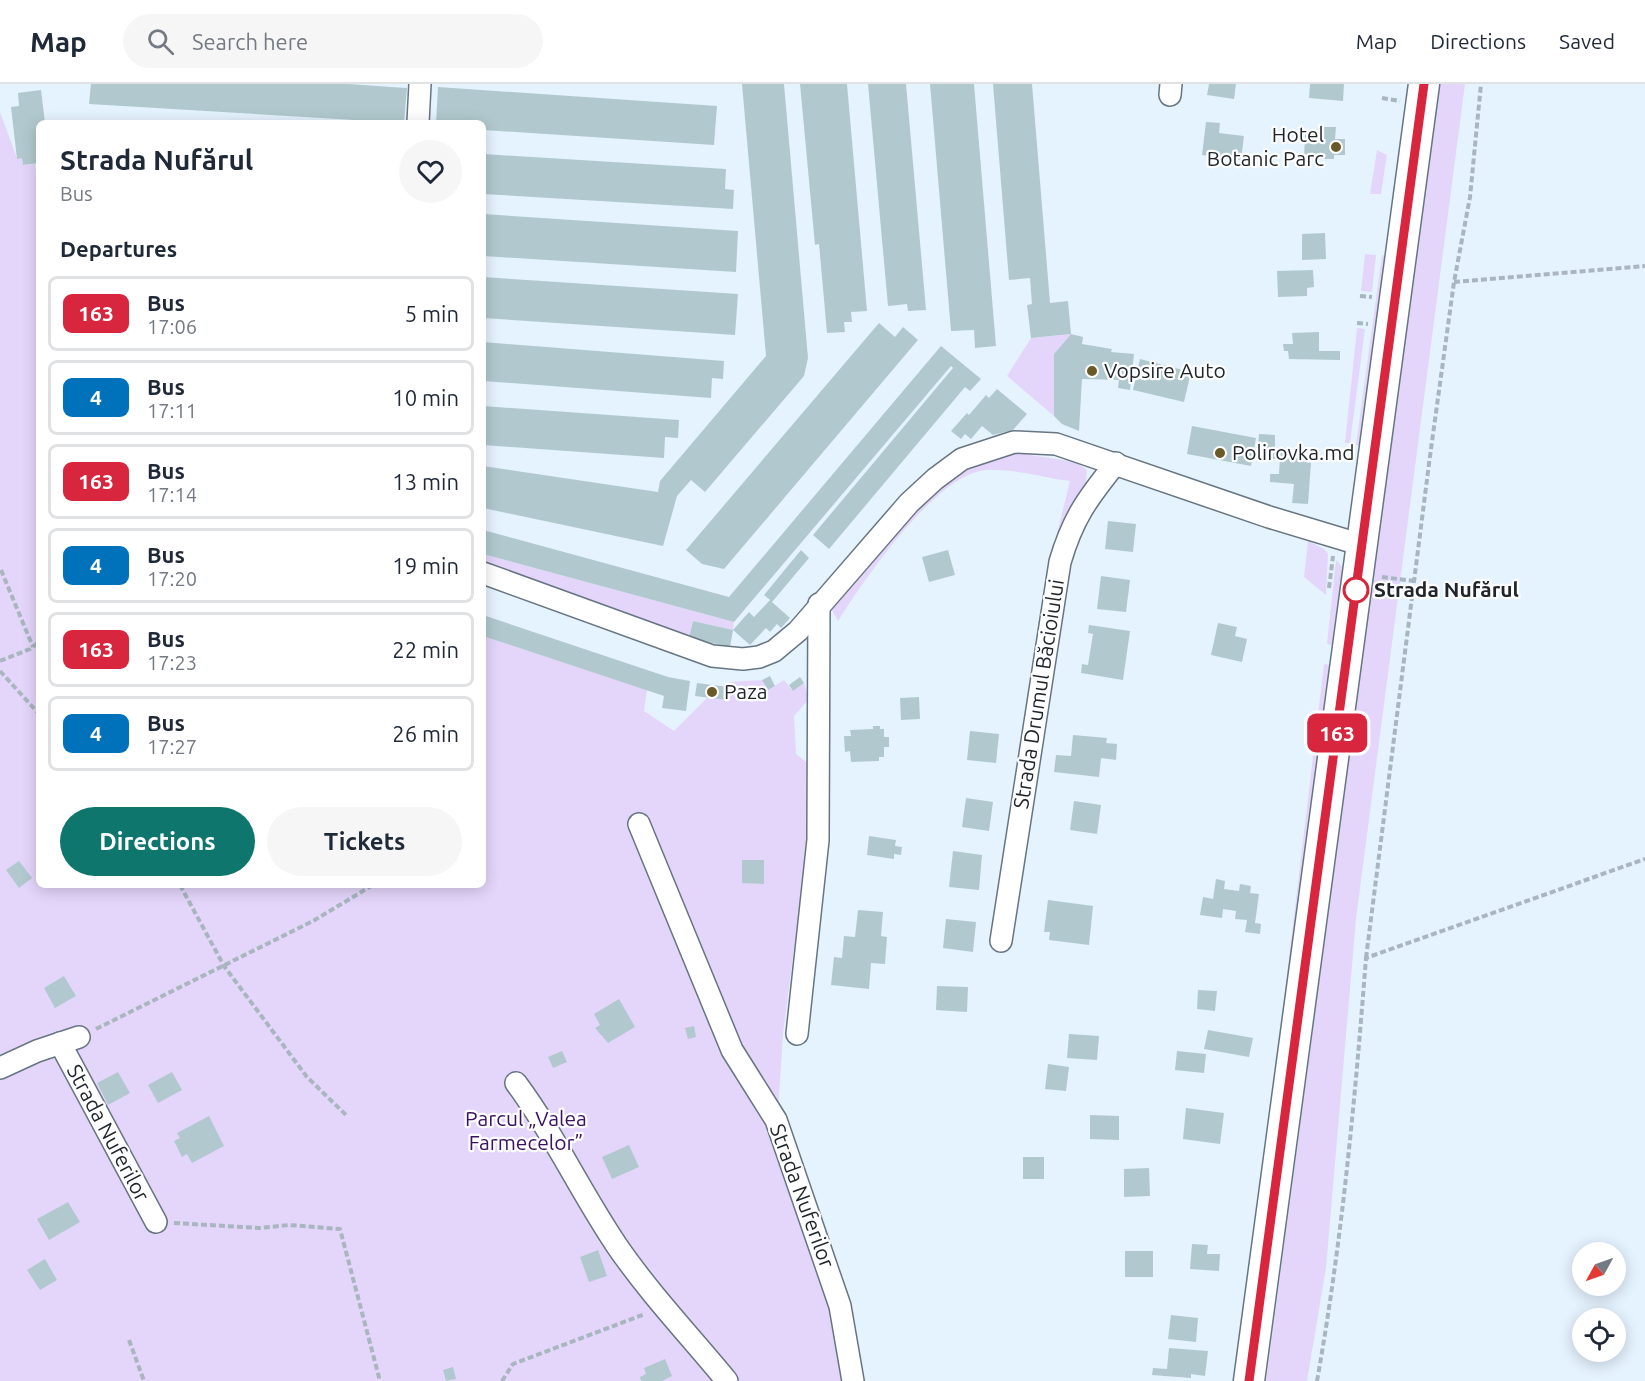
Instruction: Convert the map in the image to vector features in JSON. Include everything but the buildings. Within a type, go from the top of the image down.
[{"type":"highway","points":[[1249,1381],[1424,84]]},
{"type":"street","points":[[418,120],[420,84]]},
{"type":"street","points":[[486,574],[712,656],[759,657],[774,651],[798,631],[819,604],[909,503],[935,479],[962,459],[1014,442],[1056,444],[1116,463],[1269,517],[1360,559]]},
{"type":"street","name":"Strada Drumul Băcioiului","points":[[1001,940],[1060,562],[1069,530],[1090,495],[1116,463]]},
{"type":"street","points":[[797,1034],[818,840],[819,604]]},
{"type":"street","name":"Strada Nuferilor","points":[[639,824],[732,1050],[777,1120],[840,1306],[853,1381]]},
{"type":"street","name":"Strada Nuferilor","points":[[0,1068],[69,1040],[156,1222]]},
{"type":"street","points":[[516,1083],[536,1111],[575,1181],[618,1247],[664,1307],[727,1381]]},
{"type":"path","points":[[1317,1381],[1333,1290],[1354,1118],[1366,958],[1454,282],[1470,197],[1481,84]]},
{"type":"path","points":[[1382,99],[1400,101]]},
{"type":"path","points":[[1454,282],[1645,266]]},
{"type":"path","points":[[1360,296],[1373,297]]},
{"type":"path","points":[[1357,322],[1369,324]]},
{"type":"path","points":[[1360,559],[1414,581]]},
{"type":"path","points":[[1,570],[33,647]]},
{"type":"path","points":[[0,661],[36,644]]},
{"type":"path","points":[[0,672],[36,711]]},
{"type":"path","points":[[1366,958],[1645,859]]},
{"type":"path","points":[[182,888],[224,966],[307,1077],[346,1115]]},
{"type":"path","points":[[69,1040],[314,921],[368,888]]},
{"type":"path","points":[[156,1222],[340,1229],[380,1381]]},
{"type":"path","points":[[502,1381],[513,1364],[664,1307]]},
{"type":"path","points":[[129,1340],[144,1381]]},
{"type":"green space","points":[[1439,84],[1465,84],[1356,919],[1326,1268],[1307,1381],[1266,1381]]},
{"type":"green space","name":"Parcul „Valea Farmecelor”","points":[[0,112],[17,158],[22,158],[23,165],[35,164],[36,175],[36,888],[486,888],[486,637],[647,690],[644,711],[674,731],[707,698],[726,700],[729,682],[762,680],[768,690],[784,680],[793,691],[804,683],[809,699],[794,716],[796,754],[809,764],[809,833],[783,1034],[776,1142],[862,1381],[0,1381]]},
{"type":"green space","points":[[1377,150],[1387,155],[1381,194],[1370,194]]},
{"type":"green space","points":[[1365,254],[1376,255],[1372,292],[1361,291]]},
{"type":"green space","points":[[1382,255],[1389,256],[1362,446],[1356,445]]},
{"type":"green space","points":[[1357,328],[1365,329],[1350,443],[1345,443]]},
{"type":"green space","points":[[1071,334],[1054,354],[1054,416],[1007,376],[1031,338]]},
{"type":"green space","points":[[1017,453],[1076,462],[1087,470],[1085,491],[1053,550],[1070,481],[996,470],[987,470],[967,476],[946,489],[903,531],[838,621],[832,610],[850,581],[922,502],[972,464]]},
{"type":"green space","points":[[1308,541],[1324,549],[1328,554],[1326,595],[1304,577]]},
{"type":"green space","points":[[486,555],[734,622],[733,630],[693,621],[689,638],[486,563]]},
{"type":"green space","points":[[1336,560],[1349,575],[1341,646],[1327,644]]},
{"type":"green space","points":[[1324,664],[1335,666],[1290,1010],[1283,1009]]},
{"type":"bus line","name":"163","points":[[1249,1381],[1424,84]]},
{"type":"place","name":"Hotel Botanic Parc","points":[[1336,147]]},
{"type":"place","name":"Vopsire Auto","points":[[1092,371]]},
{"type":"place","name":"Polirovka.md","points":[[1220,453]]},
{"type":"place","name":"Strada Nufărul","points":[[1356,590]]},
{"type":"place","name":"Paza","points":[[712,692]]}]
